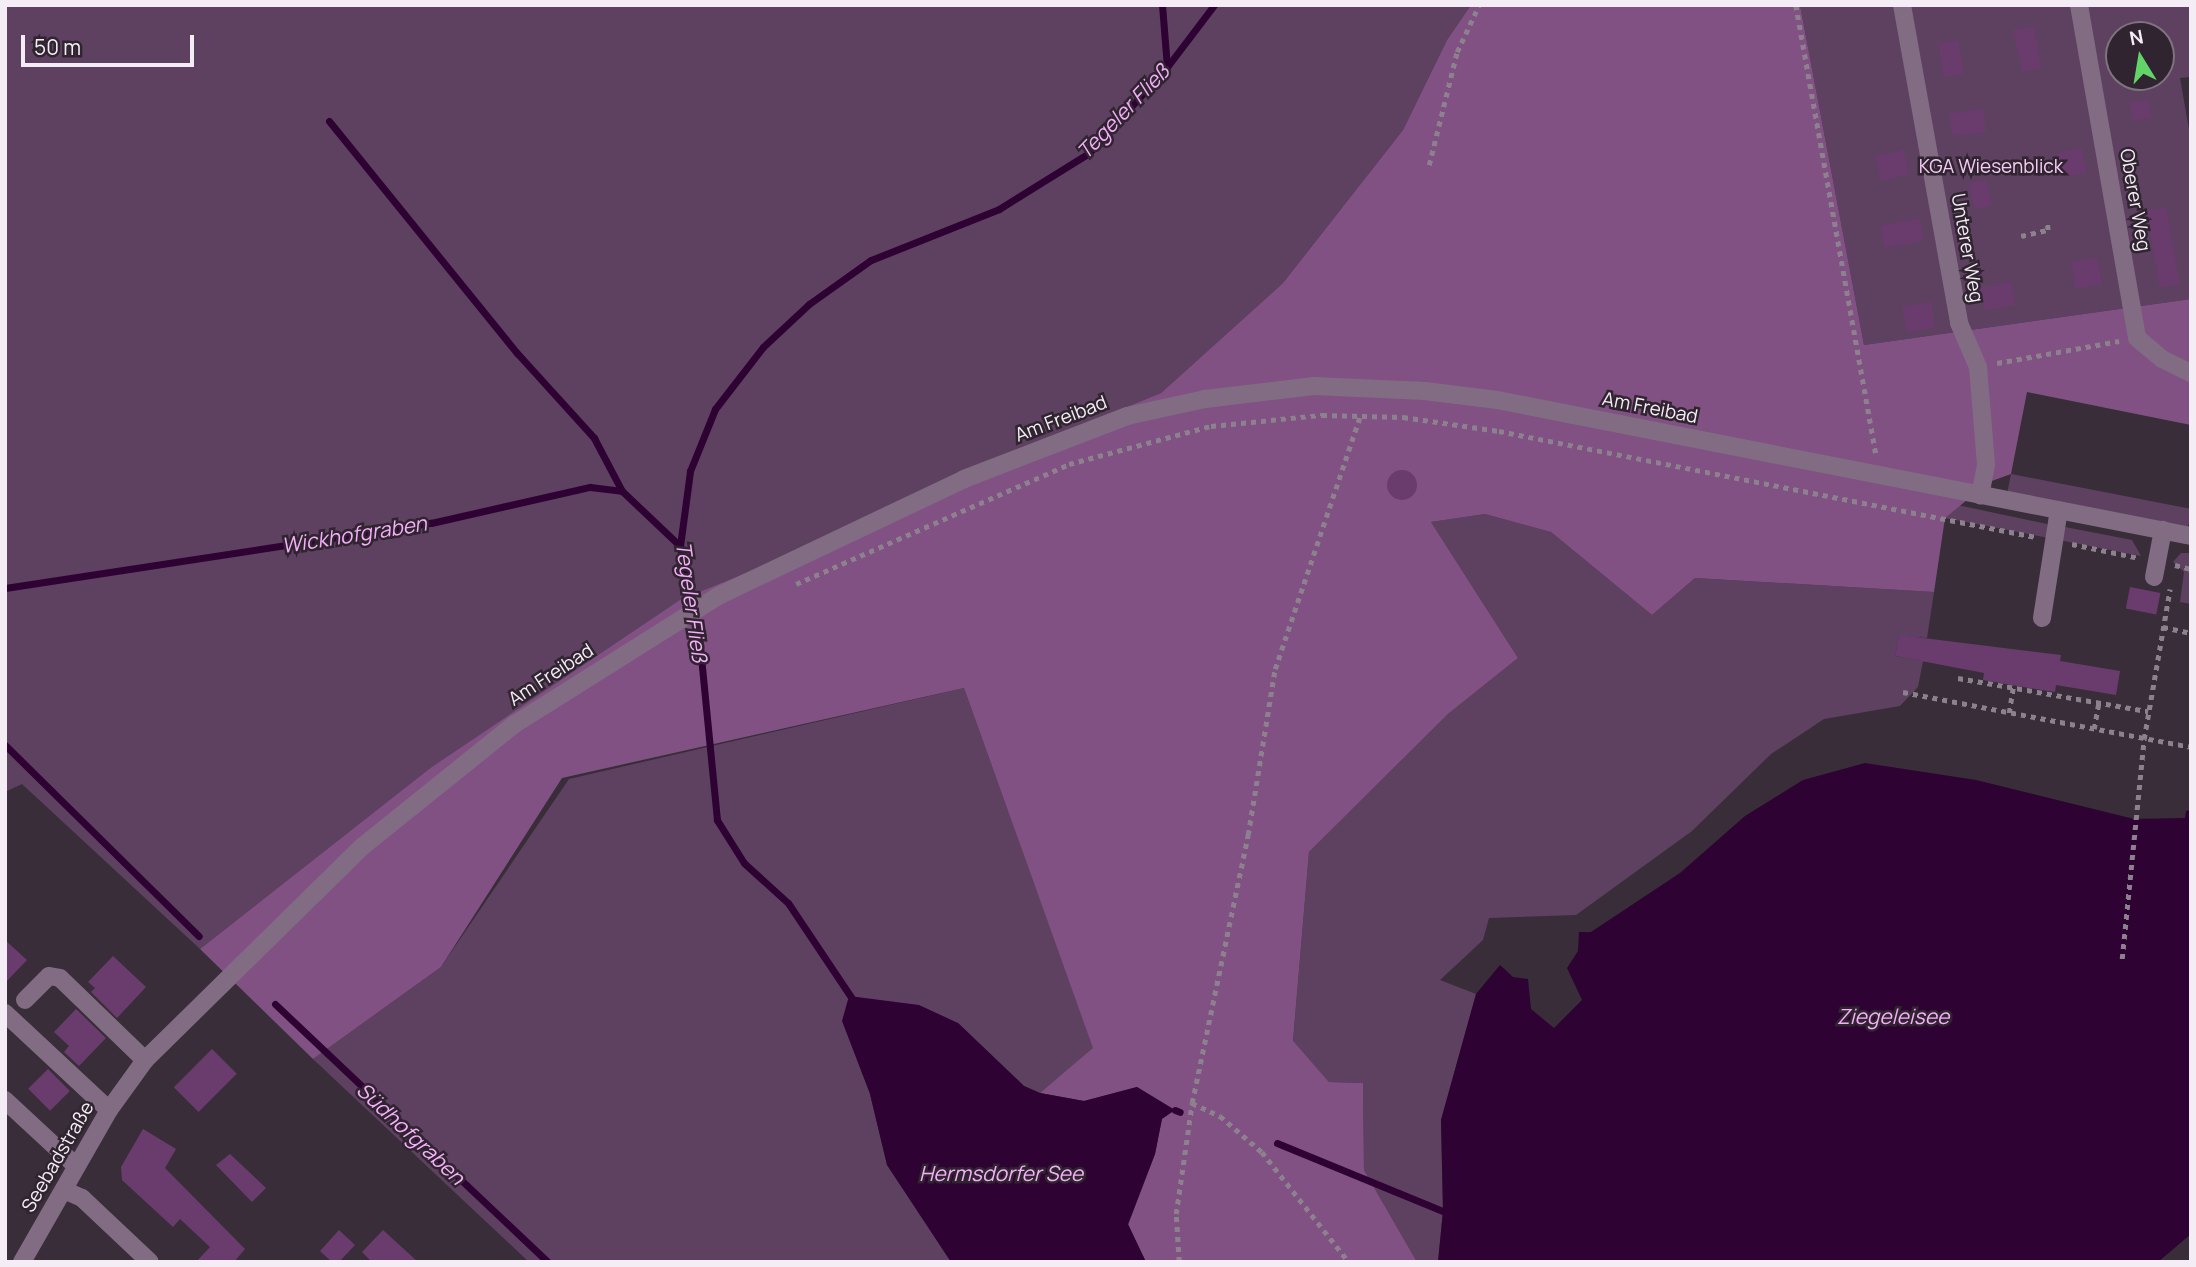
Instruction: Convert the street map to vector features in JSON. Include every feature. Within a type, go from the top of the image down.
[{"type":"street","name":"Unterer Weg","points":[[1902,5],[1959,323],[1978,367],[1986,465],[1980,495]]},
{"type":"street","name":"Oberer Weg","points":[[2079,5],[2137,338]]},
{"type":"street","points":[[2137,338],[2162,359],[2191,373]]},
{"type":"street","name":"Am Freibad","points":[[133,1074],[363,846],[515,724],[718,596],[964,479],[1127,416],[1205,399],[1314,386],[1371,386],[1497,400],[2191,536]]},
{"type":"street","points":[[2042,618],[2059,510]]},
{"type":"street","points":[[2154,576],[2163,530]]},
{"type":"street","points":[[25,1000],[49,976],[60,978],[145,1060]]},
{"type":"street","points":[[5,1013],[109,1110]]},
{"type":"street","name":"Seebadstraße","points":[[22,1262],[109,1110],[133,1074]]},
{"type":"street","points":[[5,1100],[76,1166]]},
{"type":"street","points":[[64,1190],[82,1198],[150,1262]]},
{"type":"path","points":[[1429,165],[1457,52],[1479,5]]},
{"type":"path","points":[[1796,5],[1880,475]]},
{"type":"path","points":[[2021,236],[2049,230],[2047,224]]},
{"type":"path","points":[[1978,367],[2137,338]]},
{"type":"path","points":[[784,589],[897,543],[1015,485],[1130,445],[1211,426],[1361,414],[1499,431],[1886,508]]},
{"type":"path","points":[[1179,1262],[1176,1214],[1192,1103],[1248,835],[1275,669],[1361,414]]},
{"type":"path","points":[[2122,959],[2144,738],[2169,595]]},
{"type":"path","points":[[2163,627],[2191,633]]},
{"type":"path","points":[[1958,678],[2148,711]]},
{"type":"path","points":[[2009,713],[2013,687]]},
{"type":"path","points":[[1903,692],[2191,747]]},
{"type":"path","points":[[2094,729],[2099,702]]},
{"type":"path","points":[[1192,1103],[1220,1116],[1262,1152],[1349,1262]]},
{"type":"green space","points":[[5,5],[1471,5],[1447,40],[1403,130],[1283,283],[1161,393],[993,461],[429,769],[200,949],[22,784],[5,792]]},
{"type":"green space","name":"KGA Wiesenblick","points":[[1800,5],[2191,5],[2191,77],[2180,78],[2191,141],[2191,299],[1864,345]]},
{"type":"green space","points":[[2011,474],[2191,509],[2187,532],[2007,497]]},
{"type":"green space","points":[[1948,503],[2047,524],[2049,538],[1945,518]]},
{"type":"green space","points":[[1485,514],[1551,532],[1652,615],[1695,578],[1934,592],[1927,638],[1899,636],[1895,656],[1923,661],[1918,687],[1900,706],[1824,719],[1771,754],[1692,831],[1576,915],[1489,918],[1483,940],[1440,980],[1476,994],[1441,1120],[1443,1211],[1438,1262],[1417,1262],[1364,1170],[1363,1083],[1329,1082],[1293,1042],[1309,852],[1448,714],[1518,658],[1431,522]]},
{"type":"green space","points":[[2065,527],[2132,540],[2141,556],[2059,540]]},
{"type":"green space","points":[[2181,553],[2191,553],[2191,604],[2180,602],[2184,572],[2173,562]]},
{"type":"green space","points":[[964,688],[1094,1049],[1040,1093],[1024,1086],[958,1023],[870,1094],[887,1165],[951,1262],[529,1262],[313,1059],[441,967],[569,779]]},
{"type":"shaded area","points":[[1471,5],[1800,5],[1864,345],[2191,299],[2191,425],[2027,392],[2011,474],[1989,482],[1945,518],[1934,592],[1695,578],[1652,615],[1551,532],[1485,514],[1431,522],[1518,658],[1448,714],[1309,852],[1293,1041],[1329,1082],[1363,1083],[1364,1170],[1417,1262],[1146,1262],[1128,1225],[1155,1154],[1162,1118],[1174,1110],[1137,1087],[1084,1101],[1040,1093],[1093,1048],[964,688],[562,778],[441,967],[313,1059],[200,949],[429,769],[680,600],[839,535],[993,461],[1161,393],[1283,283],[1403,130],[1447,40]]},
{"type":"water","name":"Ziegeleisee","points":[[1865,763],[1976,780],[2134,819],[2185,818],[2186,811],[2191,810],[2191,1234],[2158,1262],[1438,1262],[1443,1211],[1441,1120],[1476,994],[1500,965],[1513,977],[1528,979],[1531,1009],[1554,1028],[1582,1000],[1567,968],[1578,951],[1579,932],[1591,932],[1680,873],[1745,816],[1803,780]]},
{"type":"water","name":"Hermsdorfer See","points":[[849,996],[919,1005],[958,1023],[1024,1086],[1040,1093],[1084,1101],[1137,1087],[1175,1110],[1162,1119],[1155,1154],[1128,1224],[1146,1262],[951,1262],[887,1165],[870,1094],[842,1021]]},
{"type":"building","points":[[2034,27],[2041,68],[2023,72],[2013,30]]},
{"type":"building","points":[[1958,40],[1964,73],[1944,77],[1938,43]]},
{"type":"building","points":[[2148,100],[2151,118],[2133,121],[2130,103]]},
{"type":"building","points":[[1983,109],[1986,132],[1952,136],[1949,113]]},
{"type":"building","points":[[2081,148],[2086,172],[2061,178],[2056,153]]},
{"type":"building","points":[[1904,150],[1909,174],[1881,180],[1876,156]]},
{"type":"building","points":[[1986,180],[1992,205],[1974,209],[1968,184]]},
{"type":"building","points":[[2166,207],[2180,284],[2160,287],[2146,210]]},
{"type":"building","points":[[1920,219],[1924,241],[1884,248],[1881,226]]},
{"type":"building","points":[[2097,258],[2102,285],[2076,289],[2071,263]]},
{"type":"building","points":[[2011,282],[2015,305],[1984,310],[1980,287]]},
{"type":"building","points":[[1931,302],[1935,328],[1906,332],[1902,307]]},
{"type":"building","points":[[1402,470],[1413,474],[1417,485],[1413,496],[1402,500],[1391,496],[1387,485],[1391,474]]},
{"type":"building","points":[[2130,587],[2160,593],[2156,615],[2126,609]]},
{"type":"building","points":[[1899,635],[2061,655],[2060,661],[2120,671],[2116,695],[2056,685],[2055,692],[1983,680],[1984,673],[1895,656]]},
{"type":"building","points":[[5,940],[27,960],[5,983]]},
{"type":"building","points":[[113,956],[146,987],[117,1018],[91,992],[95,988],[88,982]]},
{"type":"building","points":[[76,1009],[106,1038],[79,1066],[64,1052],[69,1046],[54,1032]]},
{"type":"building","points":[[212,1049],[237,1074],[199,1112],[174,1087]]},
{"type":"building","points":[[48,1069],[70,1091],[50,1111],[28,1089]]},
{"type":"building","points":[[143,1129],[176,1149],[165,1168],[245,1249],[234,1262],[196,1262],[210,1247],[180,1219],[173,1227],[122,1180],[121,1167]]},
{"type":"building","points":[[230,1154],[266,1188],[252,1202],[216,1165]]},
{"type":"building","points":[[339,1230],[355,1245],[339,1262],[332,1262],[320,1251]]},
{"type":"building","points":[[383,1230],[418,1262],[372,1262],[362,1252]]},
{"type":"waterway","points":[[1162,5],[1167,67]]},
{"type":"waterway","name":"Tegeler Fließ","points":[[855,1003],[788,903],[744,863],[717,820],[699,638],[680,546],[690,471],[715,409],[763,347],[809,304],[871,260],[999,209],[1089,153],[1167,67],[1214,5]]},
{"type":"waterway","points":[[329,121],[517,353],[594,438],[622,491]]},
{"type":"waterway","name":"Wickhofgraben","points":[[5,588],[431,523],[590,487],[622,491],[680,546]]},
{"type":"waterway","name":"Südhofgraben","points":[[5,745],[199,936]]},
{"type":"waterway","name":"Südhofgraben","points":[[275,1004],[548,1262]]},
{"type":"waterway","points":[[1175,1110],[1180,1112]]},
{"type":"waterway","points":[[1277,1143],[1443,1211]]}]
